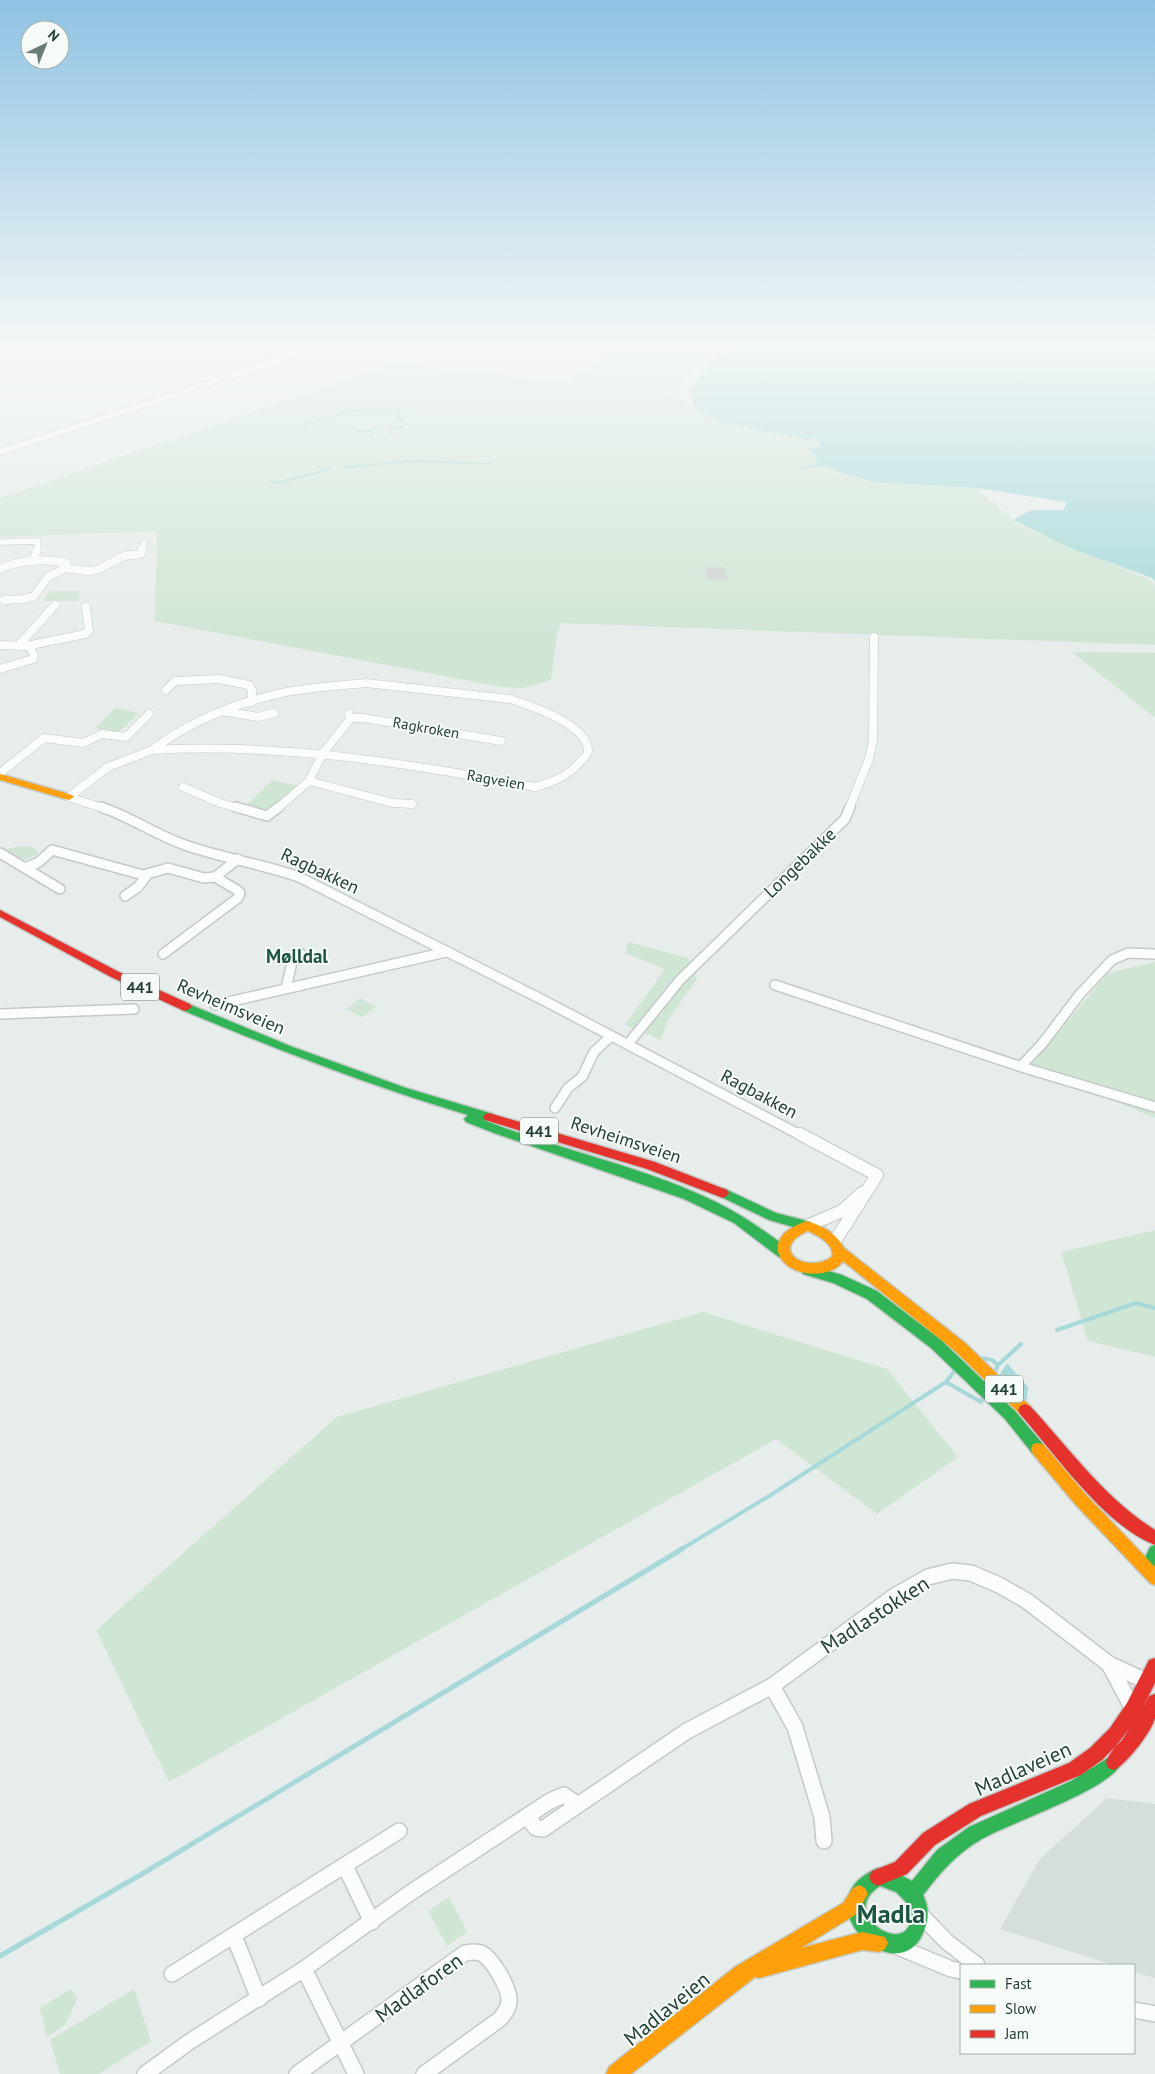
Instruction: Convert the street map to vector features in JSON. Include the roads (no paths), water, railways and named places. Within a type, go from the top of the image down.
[{"type":"main road","name":"Ragbakken","points":[[0,777],[69,797]]},
{"type":"main road","name":"Revheimsveien","points":[[0,913],[94,965],[188,1010],[286,1049],[402,1091],[489,1127],[643,1178],[694,1198],[758,1229],[784,1253]]},
{"type":"main road","name":"Revheimsveien","points":[[402,1091],[651,1165],[723,1193],[773,1217],[807,1226]]},
{"type":"main road","name":"441","points":[[807,1226],[826,1231],[864,1273],[924,1317],[976,1361],[1006,1390],[1106,1504],[1124,1520],[1155,1538]]},
{"type":"main road","points":[[784,1253],[782,1246],[787,1235],[792,1230],[807,1226]]},
{"type":"main road","points":[[808,1270],[828,1267],[834,1261],[837,1245]]},
{"type":"main road","name":"441","points":[[784,1253],[791,1262],[808,1270],[864,1290],[913,1325],[993,1397],[1026,1432],[1081,1500],[1155,1578]]},
{"type":"main road","name":"441","points":[[1155,1552],[1152,1560],[1155,1578]]},
{"type":"main road","name":"Madlaveien","points":[[878,1877],[901,1868],[929,1839],[975,1810],[1074,1769],[1096,1754],[1116,1734],[1133,1708],[1155,1666]]},
{"type":"main road","name":"Madlaveien","points":[[913,1894],[942,1857],[962,1842],[990,1826],[1079,1787],[1101,1774],[1118,1759],[1128,1746],[1155,1702]]},
{"type":"main road","points":[[878,1877],[895,1878],[913,1894],[920,1914],[914,1935],[905,1942],[888,1944],[871,1938],[860,1921],[857,1909],[858,1894],[868,1881],[878,1877]]},
{"type":"main road","name":"Madlaveien","points":[[616,2074],[742,1974],[849,1909],[858,1894]]},
{"type":"main road","name":"Madlaveien","points":[[742,1974],[862,1941],[888,1944]]},
{"type":"street","points":[[0,452],[28,443]]},
{"type":"street","points":[[0,542],[37,540],[39,545],[33,562]]},
{"type":"street","points":[[4,600],[32,597],[38,592],[48,577],[65,568],[88,571],[100,569],[124,556],[141,554],[144,542]]},
{"type":"street","points":[[0,569],[12,563],[61,561],[67,564],[65,568]]},
{"type":"street","points":[[19,646],[55,605]]},
{"type":"street","points":[[0,644],[29,646],[85,634],[90,628],[85,614],[86,607]]},
{"type":"street","name":"Longebakke","points":[[628,1044],[680,980],[770,890],[846,819],[869,759],[873,741],[874,637]]},
{"type":"street","points":[[0,669],[33,659],[34,655],[29,646]]},
{"type":"street","points":[[166,690],[177,681],[218,679],[236,681],[249,685],[252,690],[252,702]]},
{"type":"street","name":"Ragveien","points":[[69,797],[108,766],[152,750],[205,747],[323,753],[416,765],[535,787],[547,784],[572,771],[585,757],[588,750],[582,736],[558,717],[530,705],[510,699],[366,683],[282,693],[222,711],[168,738],[152,750]]},
{"type":"street","points":[[222,711],[258,717],[274,713]]},
{"type":"street","points":[[0,773],[44,738],[83,743],[102,734],[126,737],[149,714]]},
{"type":"street","name":"Ragkroken","points":[[183,787],[220,803],[267,816],[288,801],[308,781],[323,753],[350,716],[501,741]]},
{"type":"street","points":[[308,781],[393,803],[412,804]]},
{"type":"street","name":"Ragbakken","points":[[69,797],[124,815],[184,845],[270,867],[299,878],[628,1044],[877,1175],[868,1187],[837,1245]]},
{"type":"street","points":[[25,868],[39,862],[52,850],[147,875]]},
{"type":"street","points":[[0,853],[60,889]]},
{"type":"street","points":[[125,896],[138,887],[147,875],[165,868],[204,878],[215,877],[238,859]]},
{"type":"street","points":[[163,954],[238,898],[240,893],[237,890],[215,877]]},
{"type":"street","points":[[215,1005],[227,1004],[286,988],[446,952]]},
{"type":"street","points":[[286,988],[292,962],[300,953]]},
{"type":"street","points":[[1021,1066],[1042,1044],[1080,994],[1112,960],[1128,953],[1155,954]]},
{"type":"street","points":[[775,985],[1021,1066],[1155,1107]]},
{"type":"street","points":[[0,1014],[134,1009]]},
{"type":"street","points":[[555,1108],[558,1100],[568,1088],[582,1077],[594,1052],[611,1036]]},
{"type":"street","points":[[807,1226],[842,1211],[868,1187]]},
{"type":"street","name":"Madlastokken","points":[[372,1922],[410,1893],[530,1814],[532,1823],[536,1828],[543,1829],[687,1731],[757,1692],[772,1686],[896,1596],[928,1577],[952,1571],[971,1573],[999,1585],[1020,1597],[1109,1664],[1146,1681]]},
{"type":"street","name":"Madlastokken","points":[[1109,1664],[1133,1708]]},
{"type":"street","points":[[772,1686],[795,1727],[822,1817],[824,1841]]},
{"type":"street","points":[[172,1974],[399,1831]]},
{"type":"street","points":[[145,2074],[189,2042],[259,1999],[372,1922],[345,1866]]},
{"type":"street","points":[[920,1914],[948,1943],[976,1964]]},
{"type":"street","points":[[234,1936],[259,1999]]},
{"type":"street","points":[[888,1944],[960,1971]]},
{"type":"street","name":"Madlaforen","points":[[297,2074],[465,1953],[472,1951],[484,1955],[491,1960],[507,1992],[510,2000],[506,2010],[500,2020],[424,2074]]},
{"type":"street","points":[[304,1969],[356,2074]]},
{"type":"street","points":[[1135,2010],[1155,2014]]},
{"type":"water","points":[[820,443],[1155,443],[1155,581],[1152,578],[1075,550],[1013,520],[1031,510],[1063,510],[1067,502],[976,488],[873,482],[835,471],[833,468],[821,466],[786,471],[817,464],[816,458],[808,449],[821,447]]},
{"type":"water","points":[[1007,1363],[1028,1387],[1026,1409],[988,1393]]},
{"type":"waterway","points":[[344,467],[416,461],[489,464]]},
{"type":"waterway","points":[[270,480],[273,483],[281,482],[330,469]]},
{"type":"waterway","points":[[1057,1330],[1136,1303],[1155,1308]]},
{"type":"waterway","points":[[998,1365],[1021,1344]]},
{"type":"waterway","points":[[981,1358],[992,1360],[998,1365]]},
{"type":"waterway","points":[[995,1372],[998,1365]]},
{"type":"waterway","points":[[946,1382],[956,1369]]},
{"type":"waterway","points":[[680,1550],[769,1496],[946,1382]]},
{"type":"waterway","points":[[946,1382],[981,1402],[983,1398]]},
{"type":"waterway","points":[[0,1956],[142,1874],[682,1549]]},
{"type":"district","name":"Mølldal","points":[[297,956]]},
{"type":"district","name":"Madla","points":[[891,1914]]}]
